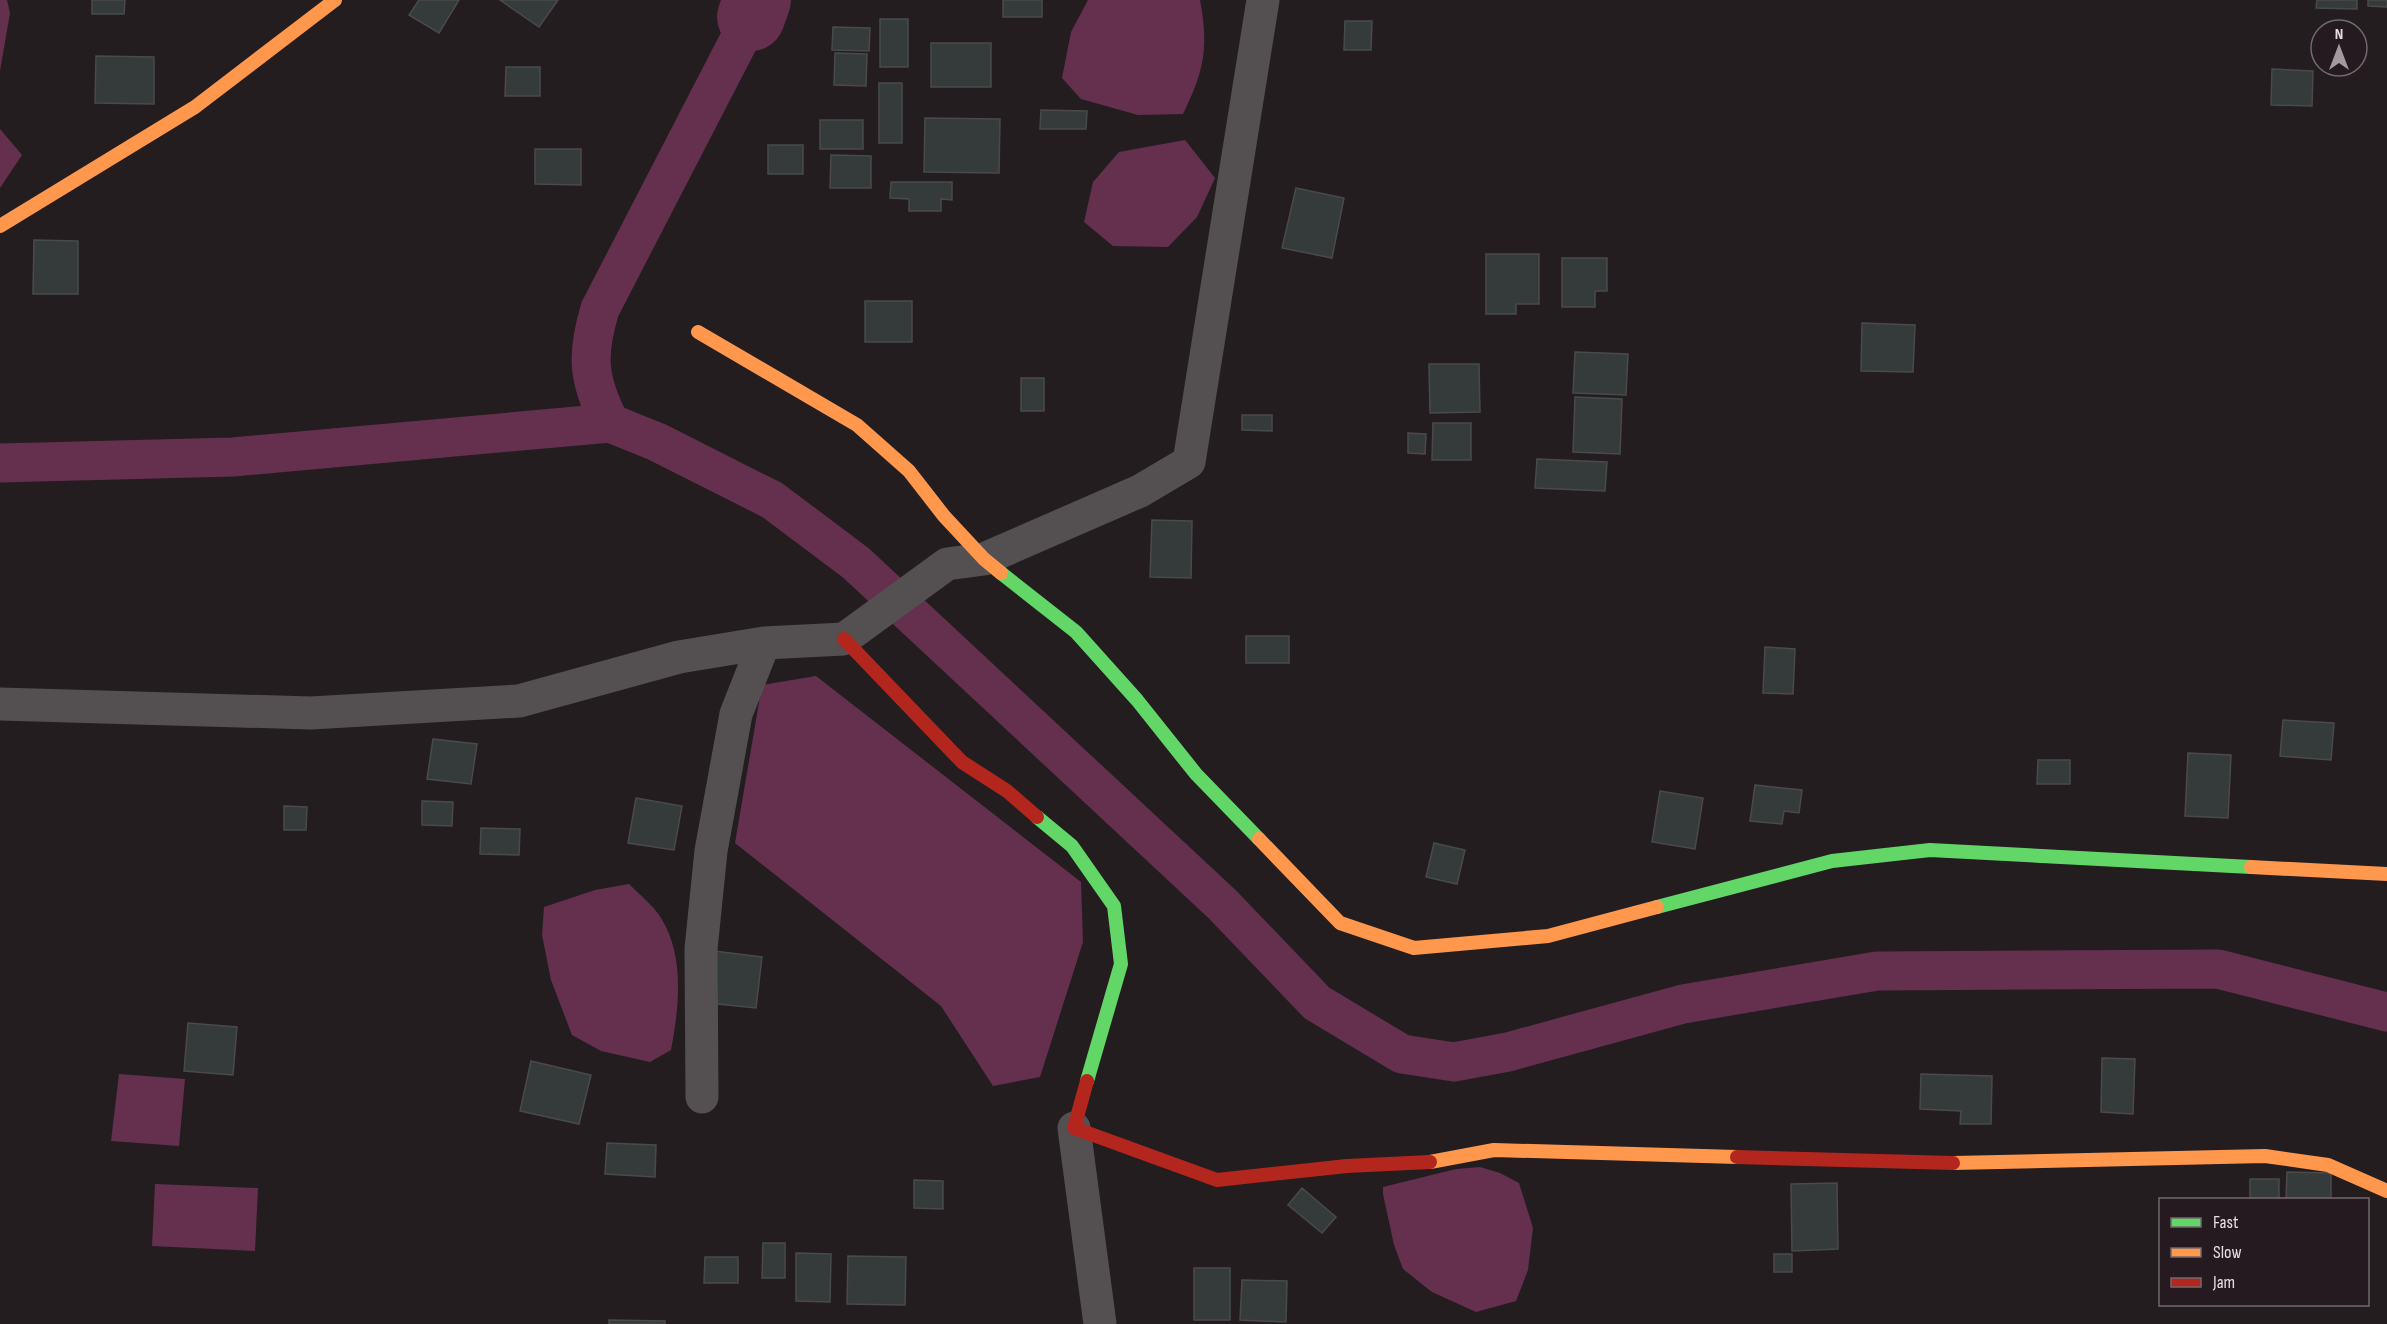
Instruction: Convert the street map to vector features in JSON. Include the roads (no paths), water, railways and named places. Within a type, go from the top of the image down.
[{"type":"street","points":[[0,226],[195,107],[335,0]]},
{"type":"street","points":[[0,704],[311,713],[519,701],[679,657],[764,643],[844,639],[947,564],[984,559],[1140,491],[1189,462],[1263,0]]},
{"type":"street","points":[[698,332],[857,425],[909,471],[944,516],[984,559],[1076,632],[1137,700],[1196,774],[1340,923],[1414,948],[1548,936],[1832,861],[1930,850],[2387,874]]},
{"type":"street","points":[[844,639],[962,762],[1007,791],[1072,846],[1114,906],[1120,964],[1074,1128],[1100,1324]]},
{"type":"street","points":[[702,1097],[701,949],[711,851],[736,714],[764,643]]},
{"type":"street","points":[[1074,1128],[1218,1180],[1347,1166],[1429,1162],[1494,1150],[1944,1163],[2265,1156],[2310,1159],[2348,1170],[2387,1191]]},
{"type":"waterway","points":[[751,17],[757,0]]},
{"type":"waterway","points":[[751,17],[600,309],[591,354],[593,380],[610,423],[657,442],[772,500],[856,563],[1222,904],[1317,1003],[1402,1054],[1454,1062],[1508,1052],[1683,1004],[1877,971],[2218,969],[2387,1012]]},
{"type":"waterway","points":[[0,463],[233,457],[610,423]]}]
